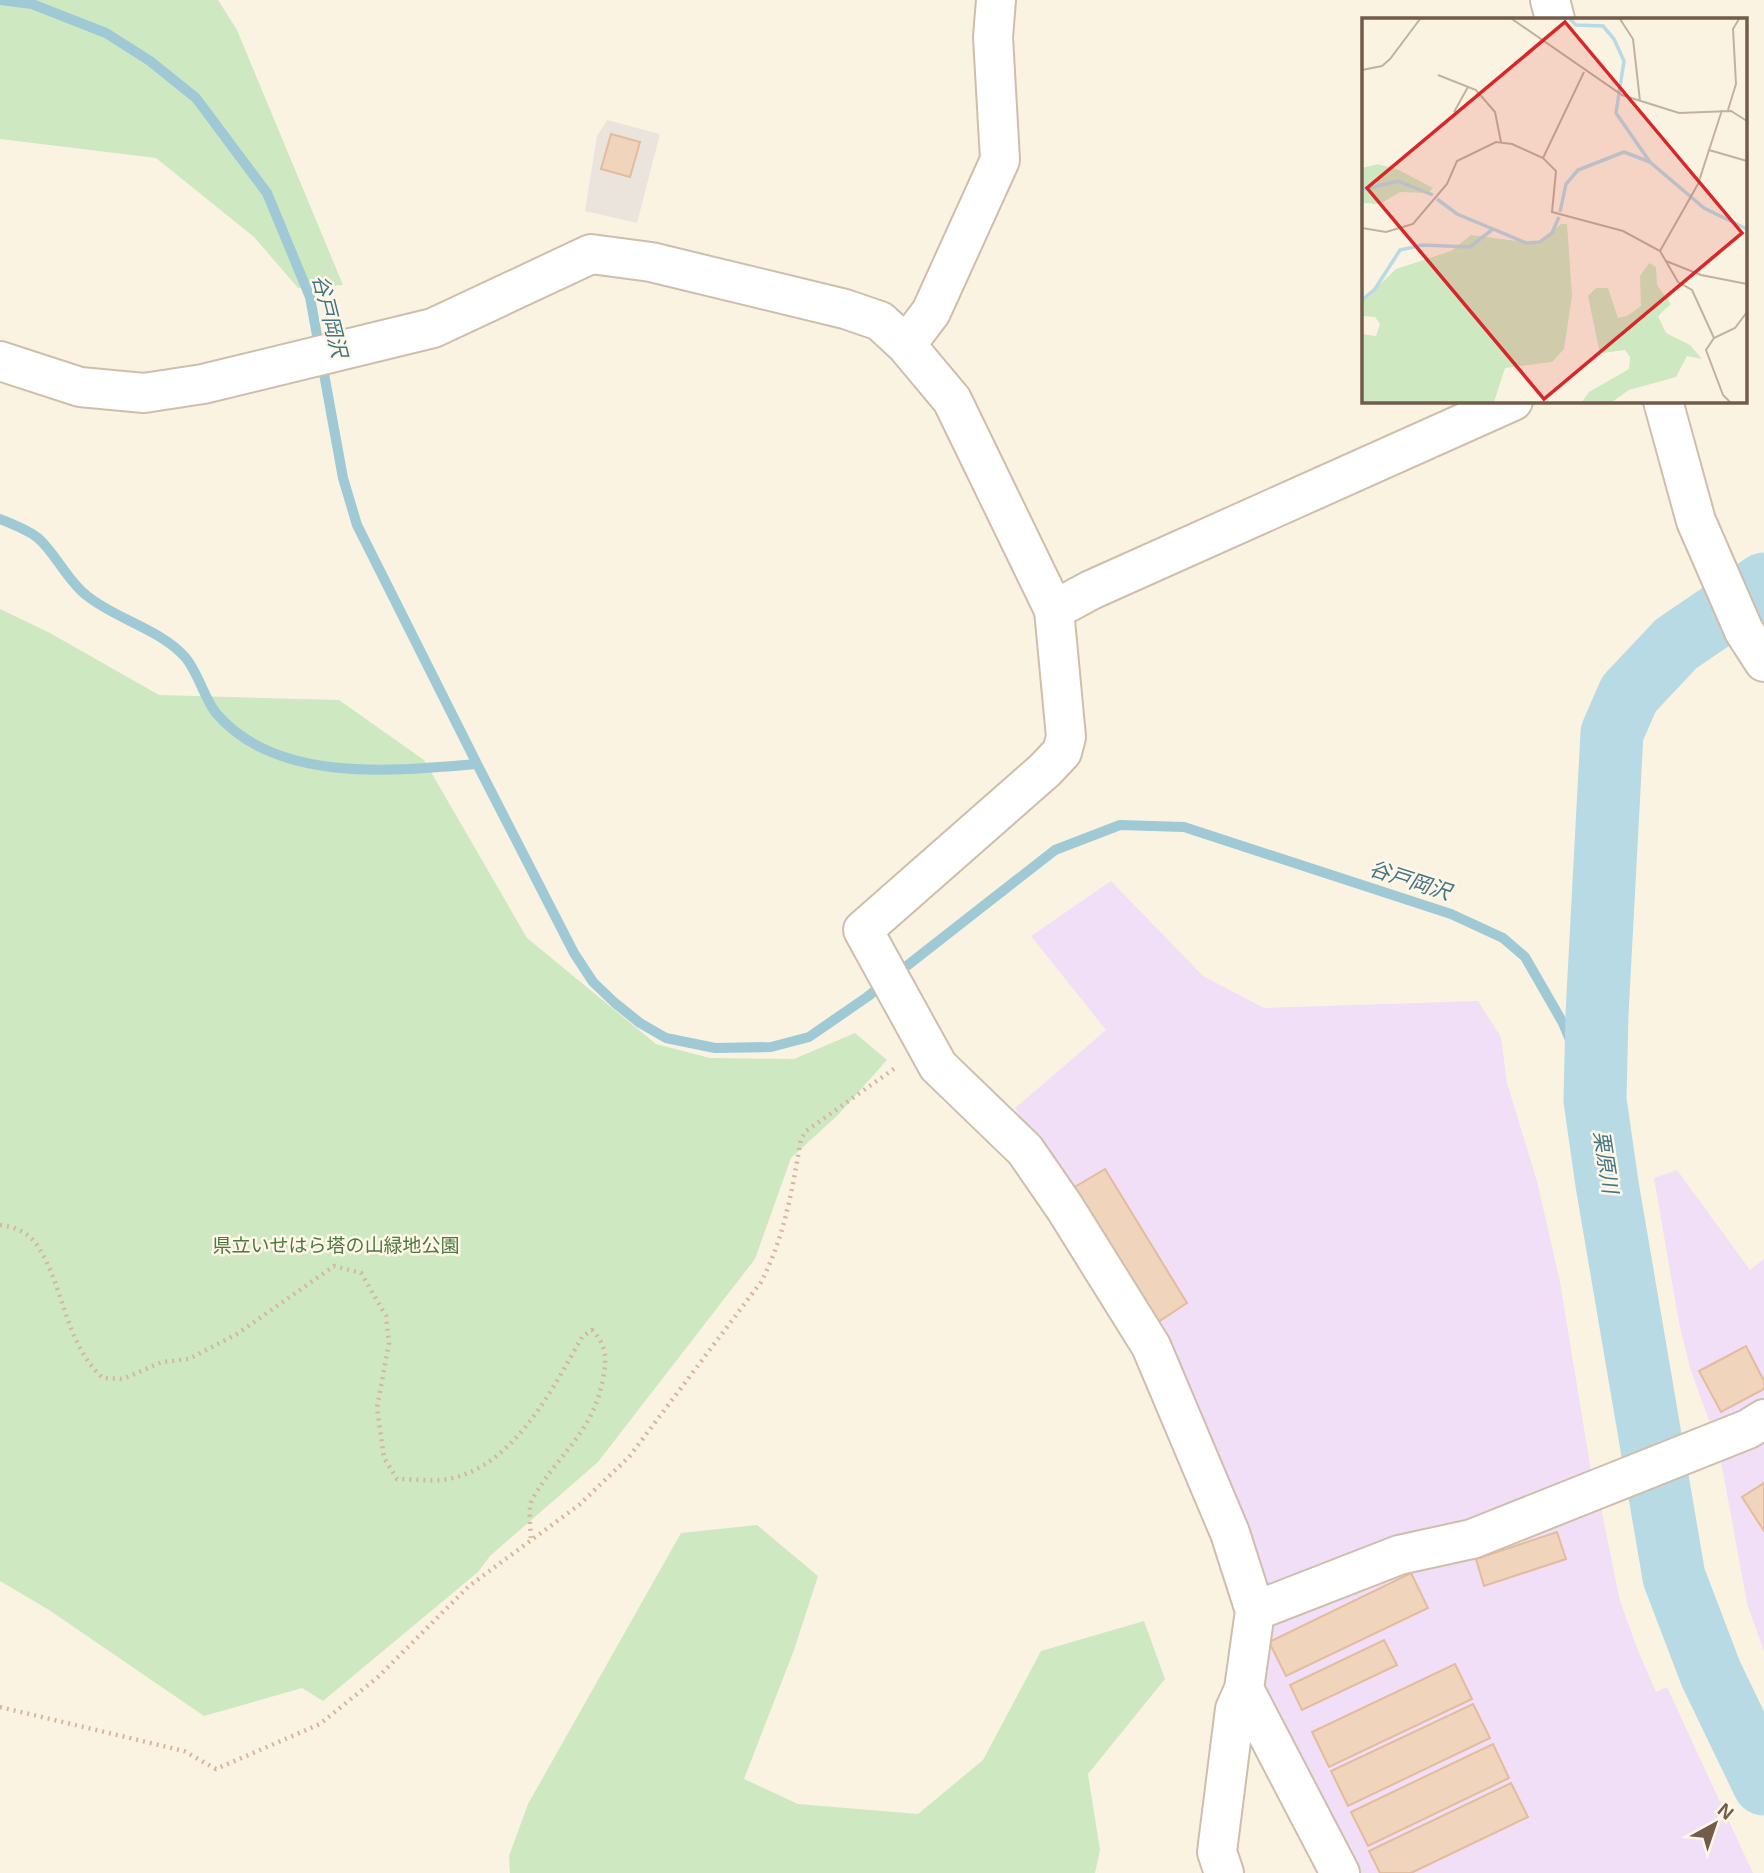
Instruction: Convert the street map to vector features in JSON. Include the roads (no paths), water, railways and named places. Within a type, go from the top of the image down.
[{"type":"street","points":[[906,345],[931,312],[1000,160],[993,37],[996,0]]},
{"type":"street","points":[[1550,0],[1555,18]]},
{"type":"street","points":[[0,360],[80,387],[144,393],[203,384],[433,328],[591,254],[651,262],[845,309],[880,321],[906,345],[952,400],[1054,610],[1066,737],[1062,752],[1045,770],[863,930],[938,1066],[1025,1150],[1065,1208],[1151,1346],[1230,1533],[1255,1611],[1244,1689],[1235,1709],[1217,1852],[1224,1873]]},
{"type":"street","points":[[1054,610],[1091,590],[1511,402]]},
{"type":"street","points":[[1663,402],[1696,521],[1744,631],[1764,662]]},
{"type":"street","points":[[1255,1611],[1399,1555],[1472,1539],[1719,1440],[1764,1419]]},
{"type":"street","points":[[1244,1689],[1340,1873]]},
{"type":"waterway","name":"谷戸岡沢","points":[[0,0],[32,4],[106,33],[150,61],[196,98],[267,193],[310,297],[343,478],[357,525],[477,764]]},
{"type":"waterway","points":[[0,519],[38,538],[86,595],[175,647],[190,663],[216,713],[241,736],[270,752],[303,762],[338,768],[410,769],[477,764],[574,953],[593,982],[640,1023],[666,1038],[715,1048],[771,1047],[809,1037],[867,997],[1055,850],[1120,825],[1184,827],[1451,914],[1503,938],[1525,957],[1563,1023],[1595,1100]]},
{"type":"waterway","name":"栗原川","points":[[1764,584],[1676,644],[1629,694],[1612,733],[1595,1100],[1674,1577],[1711,1674],[1764,1784]]},
{"type":"park label","name":"県立いせはら塔の山緑地公園","points":[[336,1245]]}]
